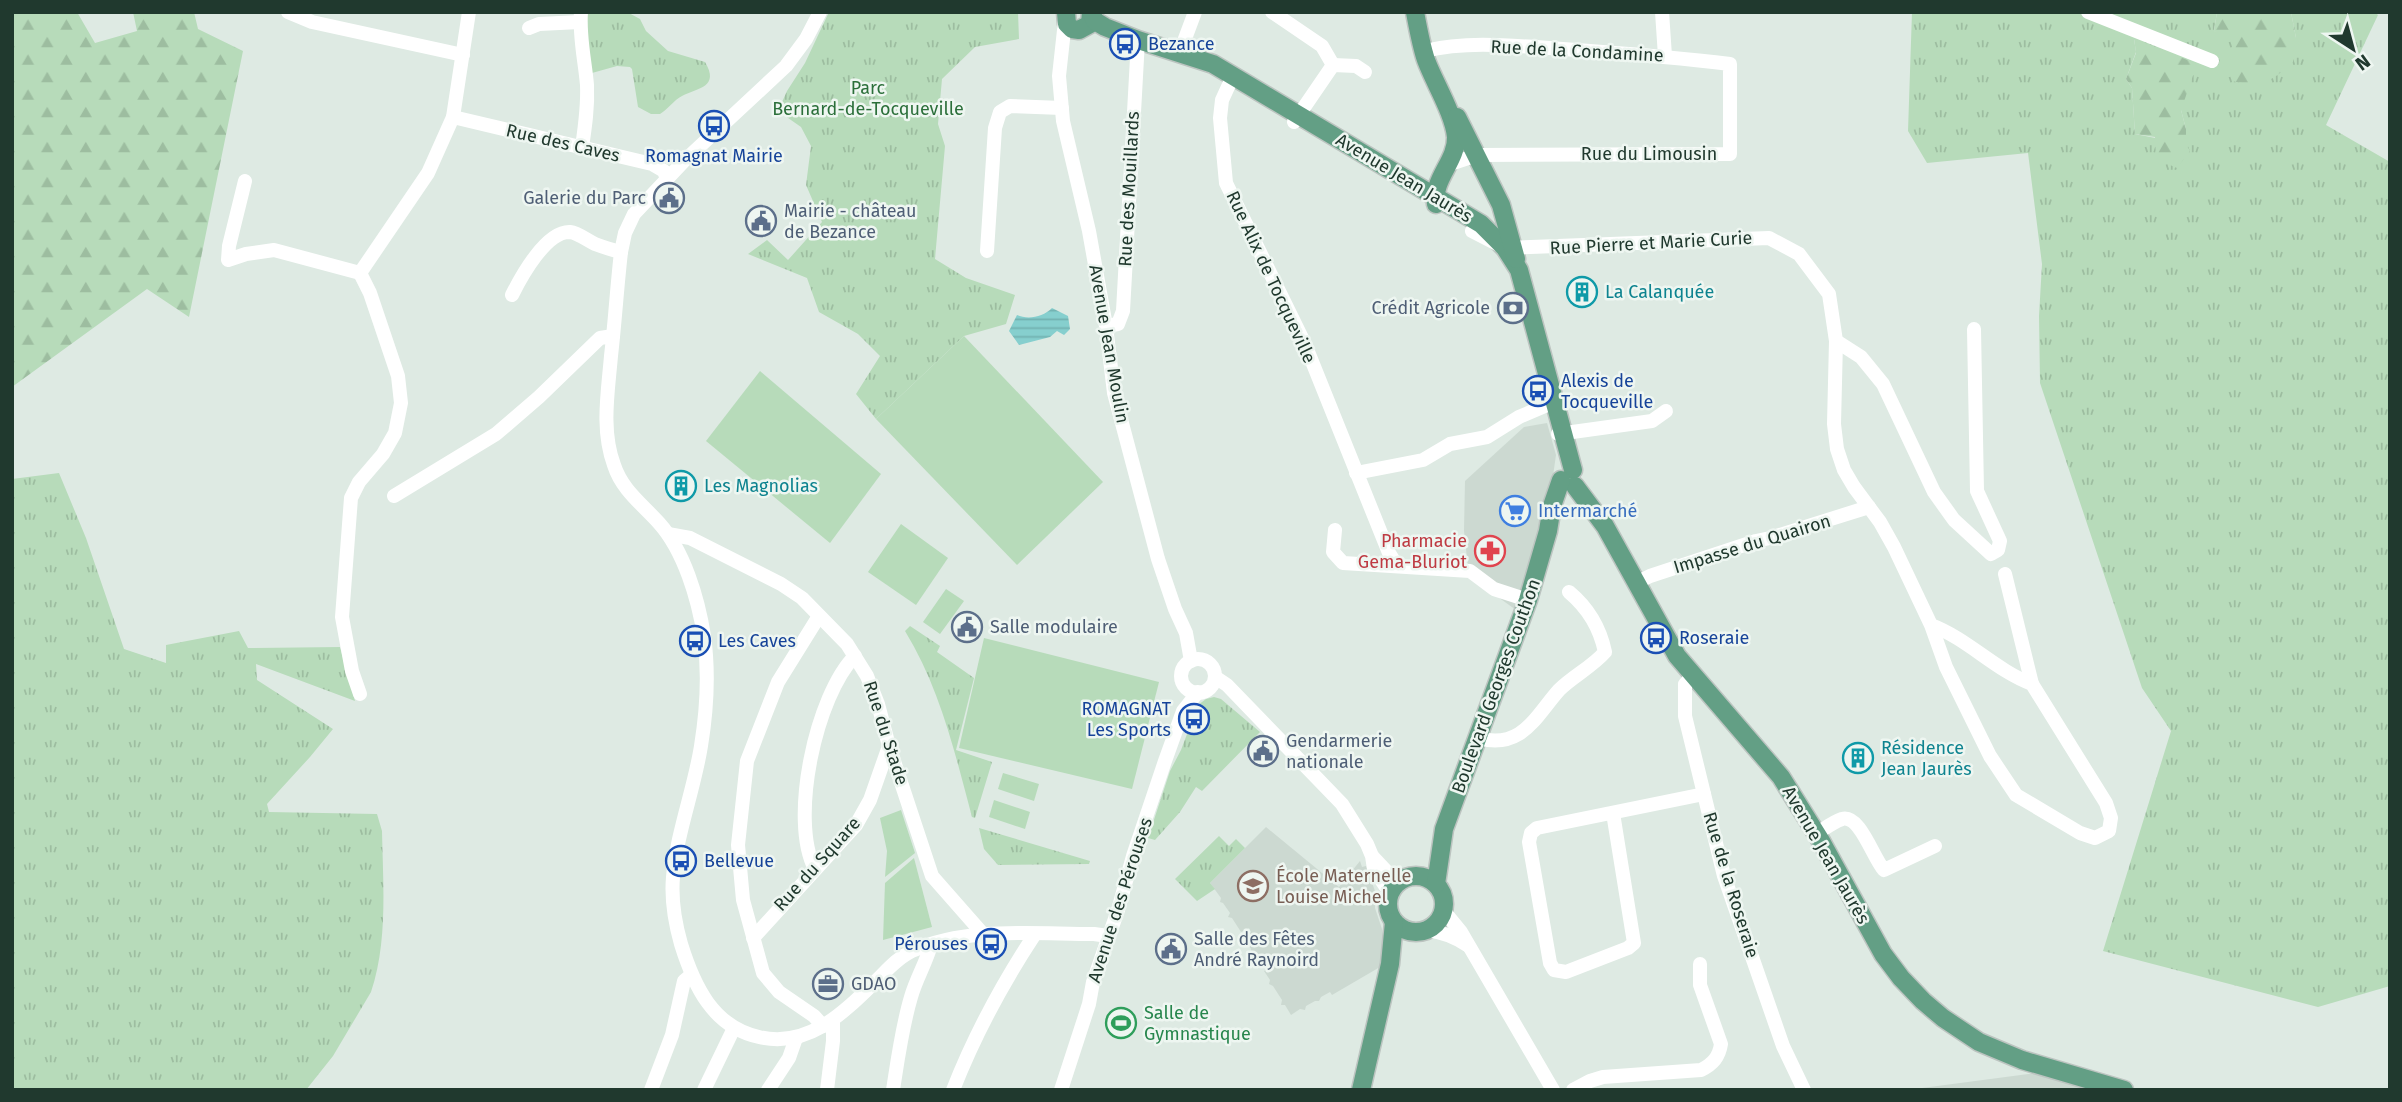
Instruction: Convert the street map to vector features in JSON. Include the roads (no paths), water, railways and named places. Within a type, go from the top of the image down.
[{"type":"main road","points":[[1415,12],[1424,51],[1456,136],[1455,148],[1447,164],[1436,203],[1476,228],[1489,219],[1501,205]]},
{"type":"main road","name":"Avenue Jean Jaurès","points":[[1079,19],[1231,79],[1436,203]]},
{"type":"main road","name":"Avenue Jean Jaurès","points":[[1138,42],[1180,52],[1213,64],[1231,79]]},
{"type":"main road","points":[[1443,97],[1477,155],[1501,205],[1506,252]]},
{"type":"main road","name":"Avenue Jean Jaurès","points":[[1296,118],[1410,181],[1436,203]]},
{"type":"main road","points":[[1410,181],[1447,164]]},
{"type":"main road","name":"Avenue Jean Jaurès","points":[[1476,228],[1506,252],[1519,270],[1551,404]]},
{"type":"main road","name":"Avenue Jean Jaurès","points":[[1506,252],[1512,281],[1561,434],[1570,480],[1605,526],[1677,656],[1781,777],[1883,954],[1923,1001],[1959,1030],[2001,1052],[2124,1090]]},
{"type":"main road","name":"Avenue Jean Jaurès","points":[[1570,480],[1596,501],[1605,526]]},
{"type":"main road","name":"Boulevard Georges Couthon","points":[[1548,531],[1570,480]]},
{"type":"main road","name":"Boulevard Georges Couthon","points":[[1436,884],[1441,840],[1528,600],[1548,531],[1552,506],[1570,480]]},
{"type":"main road","points":[[1558,510],[1577,502],[1591,505]]},
{"type":"main road","name":"Boulevard Georges Couthon","points":[[1403,882],[1441,840]]},
{"type":"main road","points":[[1390,964],[1418,930],[1440,918],[1443,910],[1444,901],[1436,884],[1403,882],[1388,908],[1394,922],[1401,928],[1418,930]]},
{"type":"main road","points":[[1361,1090],[1390,964],[1394,922]]},
{"type":"street","points":[[288,12],[321,24],[463,55]]},
{"type":"street","points":[[360,273],[428,173],[453,117],[469,12]]},
{"type":"street","points":[[820,12],[806,39],[786,66],[634,214],[625,233],[621,252],[606,428],[614,467],[631,494],[668,534],[681,560],[703,629],[707,668],[701,749],[678,839],[673,878],[676,922],[691,975],[712,1009],[734,1028],[763,1038],[796,1038],[828,1023],[901,957],[931,945],[983,934],[1108,936]]},
{"type":"street","points":[[1180,52],[1195,12]]},
{"type":"street","points":[[1272,12],[1322,46],[1333,65]]},
{"type":"street","points":[[1662,12],[1665,56]]},
{"type":"street","points":[[2088,12],[2212,61]]},
{"type":"street","points":[[529,28],[580,17],[587,85],[587,116],[582,148]]},
{"type":"street","name":"Avenue Jean Moulin","points":[[1079,19],[1061,48],[1059,76],[1062,108],[1089,231],[1106,326],[1114,393],[1158,559],[1186,633],[1206,661]]},
{"type":"street","name":"Rue des Mouillards","points":[[1106,326],[1118,324],[1123,311],[1138,42]]},
{"type":"street","name":"Rue de la Condamine","points":[[1424,51],[1447,46],[1502,45],[1665,56],[1730,64]]},
{"type":"street","name":"Rue du Limousin","points":[[1477,155],[1730,154],[1730,64]]},
{"type":"street","points":[[1333,65],[1356,66],[1365,72]]},
{"type":"street","points":[[1296,118],[1333,65]]},
{"type":"street","name":"Rue Alix de Tocqueville","points":[[1231,79],[1222,100],[1220,118],[1226,183],[1305,344],[1356,473],[1397,566]]},
{"type":"street","points":[[986,251],[995,128],[1000,112],[1010,106],[1062,108]]},
{"type":"street","name":"Rue des Caves","points":[[453,117],[652,164],[664,171],[667,179]]},
{"type":"street","points":[[1447,164],[1477,155]]},
{"type":"street","points":[[245,181],[228,260],[274,250],[360,273],[370,293],[398,376],[401,403],[395,433],[383,454],[359,482],[351,498],[342,617],[352,671],[360,694]]},
{"type":"street","points":[[512,295],[531,262],[546,245],[562,233],[575,234],[621,252]]},
{"type":"street","name":"Rue Pierre et Marie Curie","points":[[1506,252],[1769,237],[1799,254],[1829,294],[1836,341],[1834,424],[1837,449],[1849,479],[1894,547],[1971,720],[1990,756],[2016,795],[2080,833],[2095,838],[2102,835],[2109,831],[2111,818],[2106,803],[2032,684]]},
{"type":"street","points":[[1836,341],[1861,357],[1884,384],[1934,492],[1954,520],[1991,554],[1998,550],[2000,541],[1977,491],[1974,329]]},
{"type":"street","points":[[394,496],[496,434],[600,338],[613,336]]},
{"type":"street","points":[[1356,473],[1423,460],[1443,447],[1487,437],[1519,417],[1551,404]]},
{"type":"street","points":[[1561,434],[1652,421],[1667,411]]},
{"type":"street","name":"Impasse du Quairon","points":[[1636,583],[1755,541],[1870,507]]},
{"type":"street","points":[[1335,530],[1333,552],[1343,563],[1469,571],[1494,589],[1528,600]]},
{"type":"street","name":"Rue du Stade","points":[[668,534],[700,542],[781,584],[802,598],[847,643],[867,676],[878,704],[932,876],[983,934]]},
{"type":"street","points":[[2005,574],[2032,684]]},
{"type":"street","points":[[1478,738],[1493,741],[1513,738],[1528,729],[1560,690],[1605,652],[1603,641],[1584,605],[1569,592]]},
{"type":"street","points":[[819,616],[778,682],[747,761],[738,845],[743,900],[763,973],[779,992],[814,1017],[828,1023]]},
{"type":"street","points":[[1931,625],[1951,633],[2011,676],[2032,684]]},
{"type":"street","name":"Avenue Jean Moulin","points":[[1186,633],[1191,661]]},
{"type":"street","points":[[815,869],[809,858],[805,832],[810,762],[818,729],[831,696],[846,665],[855,656]]},
{"type":"street","points":[[1207,686],[1214,670],[1206,661],[1191,661],[1183,669],[1184,685],[1207,686],[1227,685],[1333,793],[1350,815],[1372,856],[1389,874],[1403,882]]},
{"type":"street","name":"Rue de la Roseraie","points":[[1692,676],[1685,684],[1685,716],[1724,876],[1783,1046],[1804,1090]]},
{"type":"street","name":"Avenue des Pérouses","points":[[1183,711],[1181,698],[1184,685]]},
{"type":"street","name":"Avenue des Pérouses","points":[[1061,1090],[1108,936],[1183,711],[1207,686]]},
{"type":"street","name":"Rue du Square","points":[[753,938],[856,825],[870,800],[889,746]]},
{"type":"street","points":[[1613,813],[1633,943],[1628,948],[1566,972],[1554,970],[1550,963],[1529,842],[1531,833],[1537,828],[1704,794]]},
{"type":"street","points":[[1818,837],[1846,826],[1852,820],[1858,825],[1878,864],[1884,870],[1935,846]]},
{"type":"street","points":[[1443,910],[1471,948],[1553,1090]]},
{"type":"street","points":[[1418,930],[1458,939],[1471,948]]},
{"type":"street","points":[[953,1090],[974,1037],[994,998],[1035,934]]},
{"type":"street","points":[[894,1090],[901,1035],[912,993],[924,969],[931,945]]},
{"type":"street","points":[[1573,1090],[1603,1077],[1701,1070],[1714,1062],[1721,1044],[1700,985],[1700,964]]},
{"type":"street","points":[[651,1090],[672,1035],[684,981],[691,975]]},
{"type":"street","points":[[827,1090],[833,1041],[828,1023]]},
{"type":"street","points":[[704,1090],[734,1028]]},
{"type":"street","points":[[768,1090],[789,1058],[796,1038]]},
{"type":"water","points":[[1052,308],[1068,316],[1070,329],[1064,335],[1057,331],[1050,337],[1019,345],[1009,331],[1017,315],[1035,317]]},
{"type":"place","name":"Bezance","points":[[1125,44]]},
{"type":"place","name":"Romagnat Mairie","points":[[714,126]]},
{"type":"place","name":"Galerie du Parc","points":[[669,198]]},
{"type":"place","name":"Mairie - château de Bezance","points":[[761,221]]},
{"type":"place","name":"La Calanquée","points":[[1582,292]]},
{"type":"place","name":"Crédit Agricole","points":[[1513,308]]},
{"type":"place","name":"Alexis de Tocqueville","points":[[1538,391]]},
{"type":"place","name":"Les Magnolias","points":[[681,486]]},
{"type":"place","name":"Intermarché","points":[[1515,511]]},
{"type":"place","name":"Pharmacie Gema-Bluriot","points":[[1490,551]]},
{"type":"place","name":"Salle modulaire","points":[[967,627]]},
{"type":"place","name":"Roseraie","points":[[1656,638]]},
{"type":"place","name":"Les Caves","points":[[695,641]]},
{"type":"place","name":"ROMAGNAT Les Sports","points":[[1194,719]]},
{"type":"place","name":"Gendarmerie nationale","points":[[1263,751]]},
{"type":"place","name":"Résidence Jean Jaurès","points":[[1858,758]]},
{"type":"place","name":"Bellevue","points":[[681,861]]},
{"type":"place","name":"École Maternelle Louise Michel","points":[[1253,886]]},
{"type":"place","name":"Pérouses","points":[[991,944]]},
{"type":"place","name":"Salle des Fêtes André Raynoird","points":[[1171,949]]},
{"type":"place","name":"GDAO","points":[[828,984]]},
{"type":"place","name":"Salle de Gymnastique","points":[[1121,1023]]},
{"type":"park label","name":"Parc Bernard-de-Tocqueville","points":[[868,98]]}]
